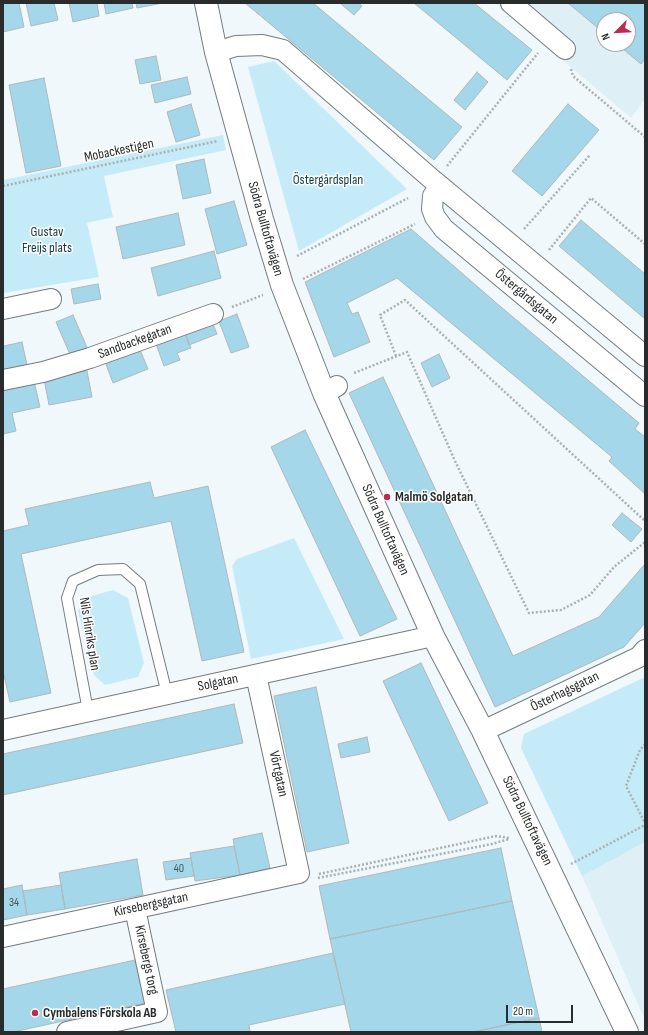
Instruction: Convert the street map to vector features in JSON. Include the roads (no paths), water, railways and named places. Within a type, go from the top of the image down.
[{"type":"street","name":"Södra Bulltoftavägen","points":[[206,3],[216,52],[262,219],[282,285],[330,389],[433,636],[483,731],[627,1032]]},
{"type":"street","points":[[511,3],[558,43]]},
{"type":"street","points":[[216,52],[236,46],[262,45],[283,50],[437,183],[645,356]]},
{"type":"street","name":"Östergårdsgatan","points":[[437,183],[433,196],[432,208],[435,217],[444,229],[645,396]]},
{"type":"street","points":[[3,309],[51,299]]},
{"type":"street","name":"Sandbackegatan","points":[[3,380],[43,372],[90,358],[213,314]]},
{"type":"street","name":"Solgatan","points":[[3,730],[433,636]]},
{"type":"street","name":"Österhagsgatan","points":[[483,731],[639,657],[645,650]]},
{"type":"street","name":"Vörtgatan","points":[[256,675],[311,875]]},
{"type":"street","name":"Kirsebergsgatan","points":[[3,937],[134,909],[311,875]]},
{"type":"street","name":"Kirsebergs torg","points":[[131,1025],[157,1012],[134,909]]},
{"type":"street","points":[[67,1032],[131,1025]]},
{"type":"lane","name":"Nils Hinriks plan","points":[[88,711],[66,598],[73,581],[98,570],[123,569],[140,584],[167,694]]},
{"type":"place","name":"Malmö Solgatan","points":[[387,497]]},
{"type":"place","name":"Cymbalens Förskola AB","points":[[35,1013]]},
{"type":"park label","name":"Östergårdsplan","points":[[328,180]]},
{"type":"park label","name":"Gustav Freijs plats","points":[[47,240]]}]
